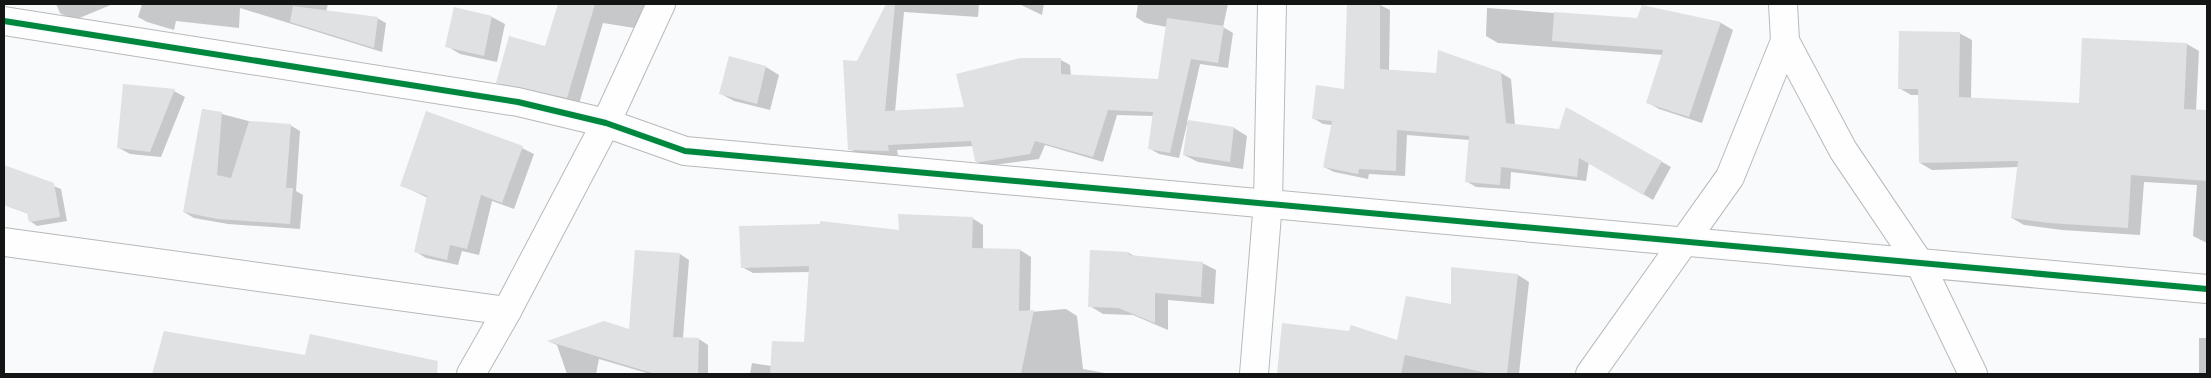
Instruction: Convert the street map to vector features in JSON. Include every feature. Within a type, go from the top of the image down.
[{"type":"street","points":[[470,374],[507,311],[606,123],[661,4]]},
{"type":"street","points":[[1254,374],[1268,202],[1272,4]]},
{"type":"street","points":[[1590,374],[1730,177],[1763,99],[1785,40],[1784,4]]},
{"type":"street","points":[[4,21],[518,102],[606,123],[685,151],[1268,202],[1682,243],[2207,289]]},
{"type":"street","points":[[1785,40],[1843,150],[1920,264],[1973,374]]},
{"type":"street","points":[[4,242],[507,311]]},
{"type":"building","points":[[558,4],[595,4],[567,98],[496,83],[509,36],[545,46]]},
{"type":"building","points":[[886,4],[895,4],[885,111],[964,107],[956,74],[1020,58],[1061,58],[1061,74],[1158,79],[1167,18],[1224,26],[1218,63],[1191,59],[1170,153],[1148,149],[1153,112],[1108,110],[1093,157],[1035,141],[1030,154],[980,162],[975,161],[971,141],[888,145],[889,151],[848,150],[843,60],[857,61]]},
{"type":"building","points":[[1347,4],[1380,4],[1380,69],[1436,73],[1438,50],[1501,72],[1506,123],[1559,129],[1566,107],[1662,161],[1643,195],[1579,158],[1577,177],[1501,167],[1500,185],[1465,182],[1469,136],[1397,130],[1396,171],[1359,169],[1358,174],[1323,167],[1332,121],[1312,119],[1316,85],[1344,89]]},
{"type":"building","points":[[1642,5],[1721,22],[1689,117],[1646,103],[1663,50],[1552,41],[1554,12],[1637,18]]},
{"type":"building","points":[[293,6],[378,17],[374,48],[290,22]]},
{"type":"building","points":[[454,7],[492,16],[484,56],[445,47]]},
{"type":"building","points":[[1899,31],[1960,32],[1959,97],[2079,103],[2082,38],[2187,43],[2184,109],[2207,110],[2207,181],[2131,175],[2128,228],[2049,223],[2011,218],[2018,161],[1919,163],[1918,89],[1898,89]]},
{"type":"building","points":[[729,56],[766,66],[757,104],[719,94]]},
{"type":"building","points":[[123,84],[175,89],[150,152],[117,148]]},
{"type":"building","points":[[202,109],[222,112],[217,175],[231,178],[249,121],[291,124],[286,188],[293,188],[290,224],[217,219],[183,212]]},
{"type":"building","points":[[426,111],[523,146],[502,203],[481,195],[467,249],[450,245],[447,260],[414,252],[427,196],[400,186]]},
{"type":"building","points":[[1188,120],[1234,127],[1230,162],[1183,155]]},
{"type":"building","points":[[4,165],[54,183],[60,217],[29,222],[27,213],[4,205]]},
{"type":"building","points":[[898,214],[973,217],[972,248],[1020,249],[1019,311],[1034,310],[1021,374],[770,374],[772,341],[804,342],[809,266],[741,268],[739,226],[820,224],[820,221],[899,230]]},
{"type":"building","points":[[635,250],[680,253],[673,337],[699,338],[698,374],[655,374],[547,341],[604,321],[629,329]]},
{"type":"building","points":[[1090,250],[1129,252],[1129,255],[1203,262],[1201,297],[1155,293],[1155,323],[1118,308],[1088,307]]},
{"type":"building","points":[[1451,267],[1518,274],[1507,374],[1491,374],[1405,355],[1401,374],[1277,374],[1282,323],[1349,331],[1351,325],[1397,340],[1406,296],[1451,304]]},
{"type":"building","points":[[164,331],[305,355],[310,334],[438,361],[437,374],[152,374]]},
{"type":"cycle path","points":[[4,21],[518,102],[606,123],[685,151],[2207,289]]}]
